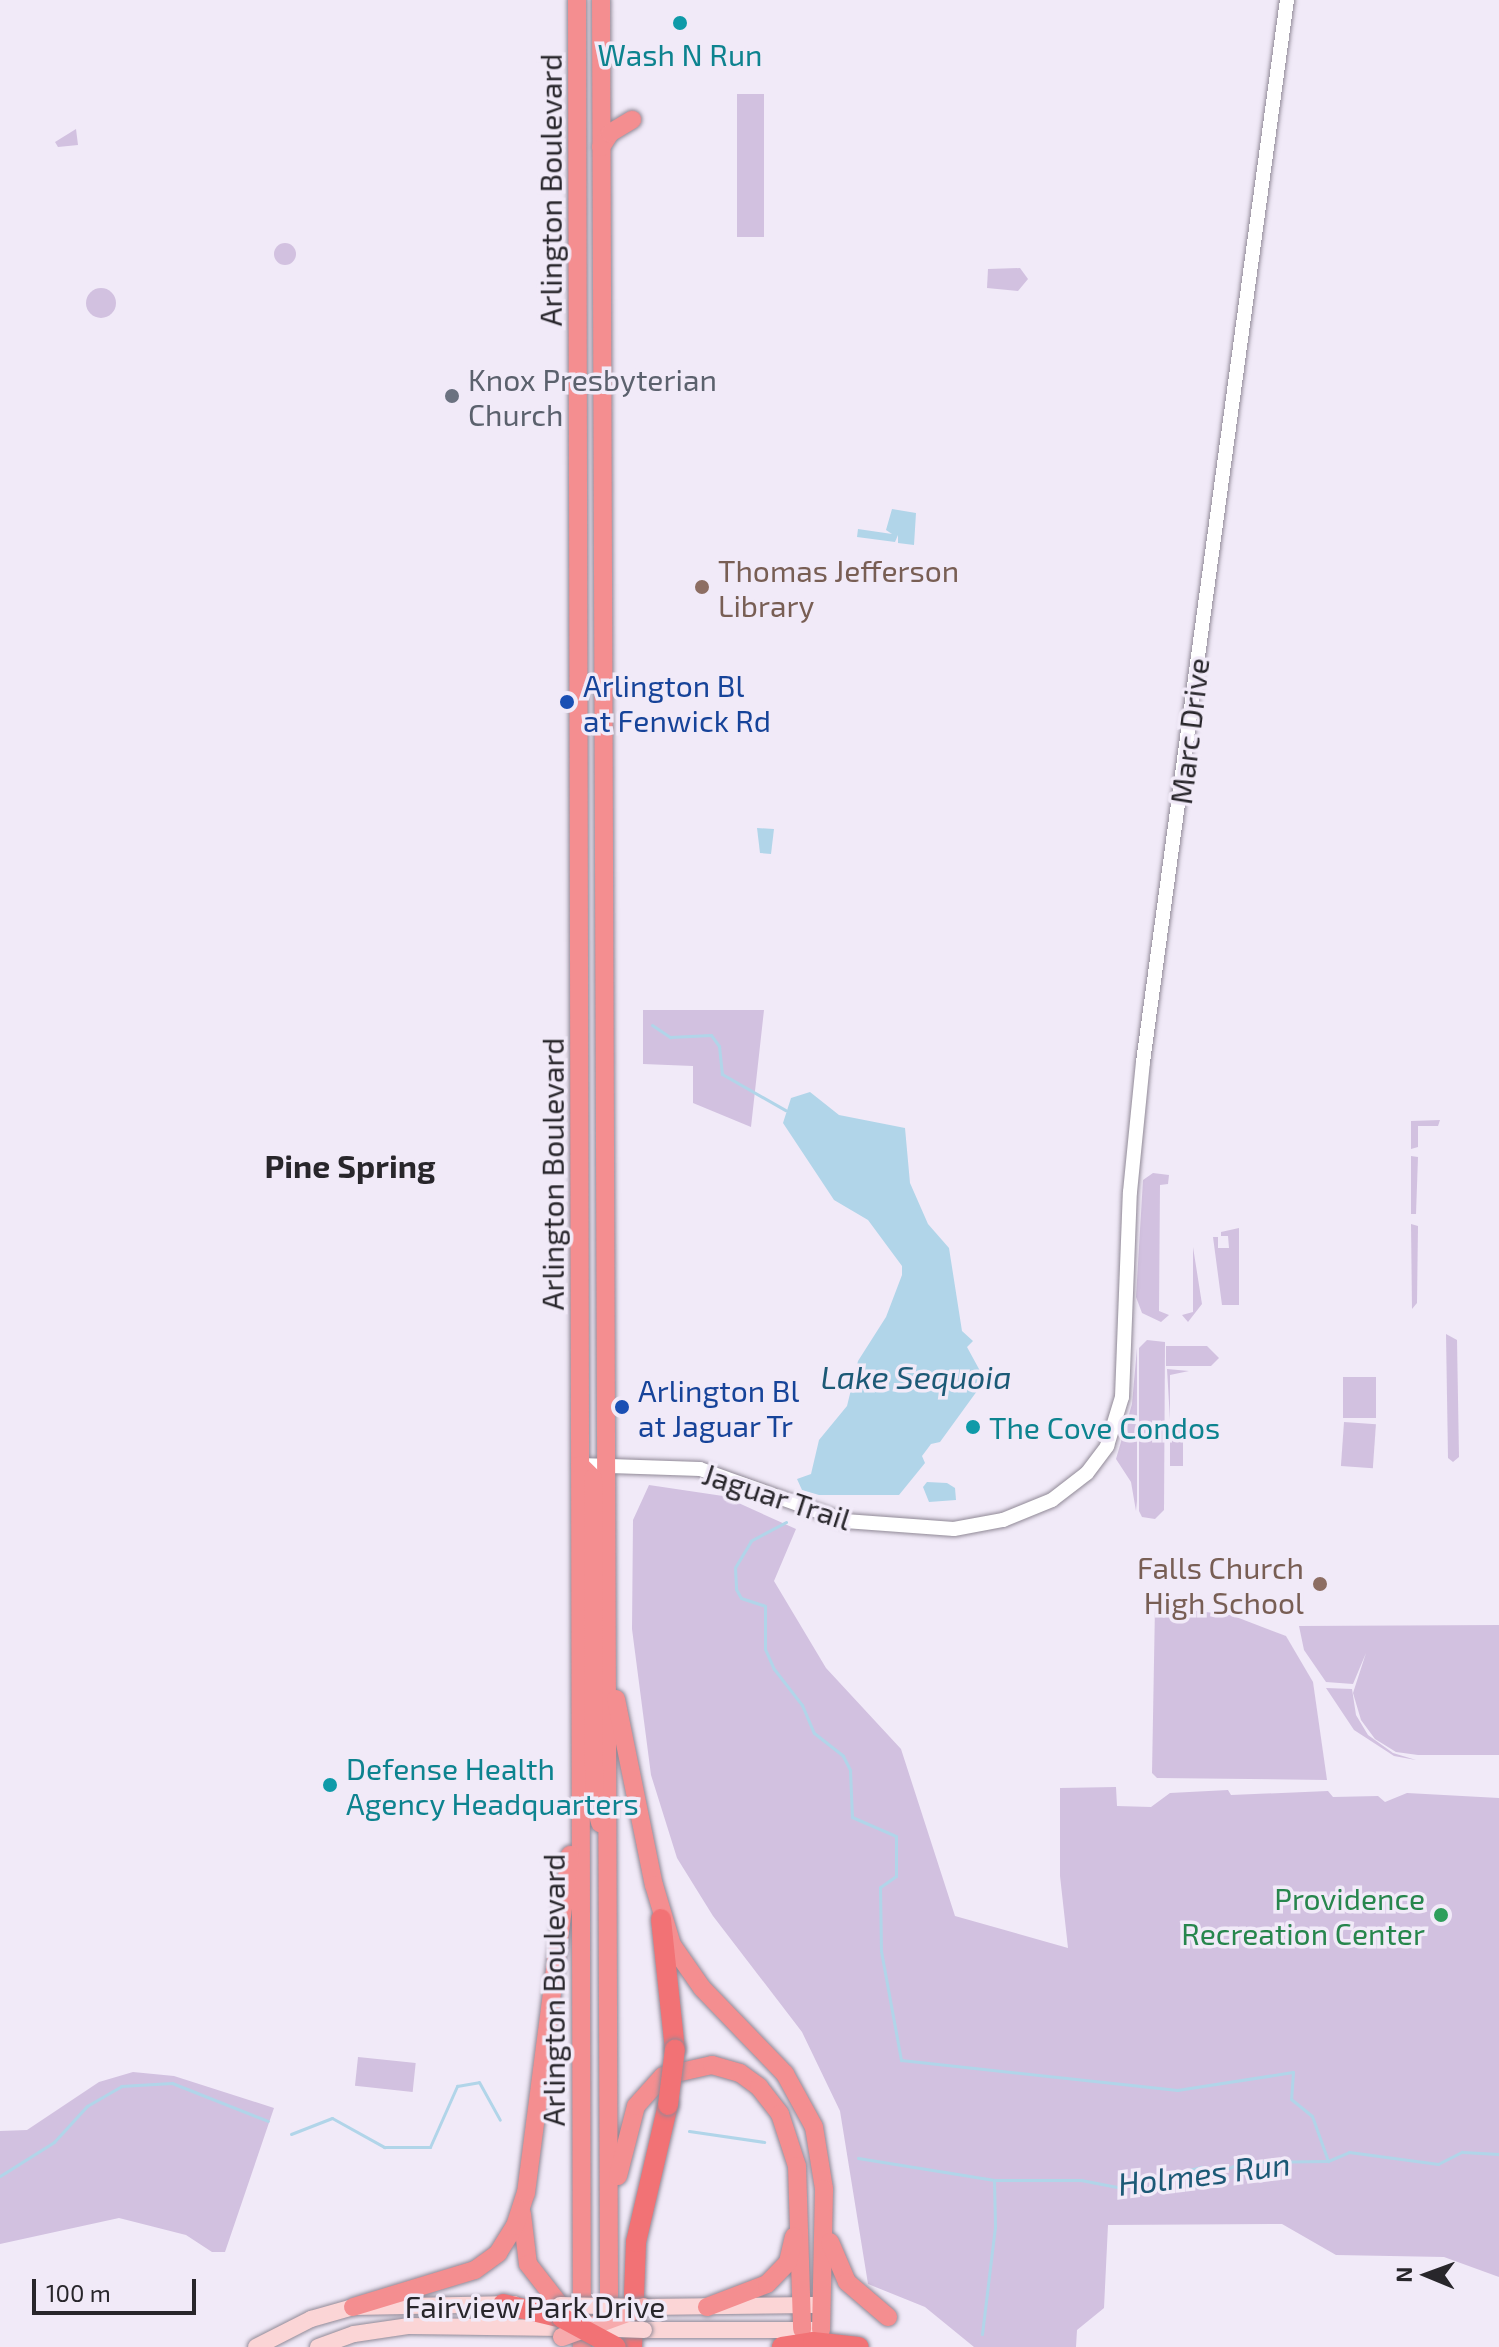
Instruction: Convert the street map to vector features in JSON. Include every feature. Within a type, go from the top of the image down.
[{"type":"highway","name":"Arlington Boulevard","points":[[569,2327],[580,1768],[577,0]]},
{"type":"highway","name":"Arlington Boulevard","points":[[601,0],[609,2347]]},
{"type":"highway","points":[[601,98],[616,114],[632,120],[610,133],[601,147]]},
{"type":"highway","points":[[580,1465],[593,1478],[594,1800],[607,1857]]},
{"type":"highway","points":[[607,1613],[624,1746],[661,1919],[675,2049],[668,2105],[636,2242],[638,2338]]},
{"type":"highway","points":[[569,2327],[528,2264],[523,2208],[580,1768]]},
{"type":"highway","points":[[661,1919],[685,1967],[777,2064],[807,2109],[821,2157],[823,2204],[822,2305],[811,2329]]},
{"type":"highway","points":[[609,2290],[617,2250],[623,2142],[636,2106],[663,2076],[712,2065],[740,2073],[759,2087],[787,2131],[797,2166],[802,2305],[811,2329]]},
{"type":"highway","points":[[823,2204],[839,2269],[888,2317]]},
{"type":"highway","points":[[353,2307],[475,2270],[508,2240],[523,2208]]},
{"type":"highway","points":[[707,2307],[754,2291],[781,2272],[792,2249],[798,2215]]},
{"type":"highway","points":[[503,2304],[616,2347]]},
{"type":"highway","points":[[782,2347],[813,2342],[859,2347]]},
{"type":"main road","name":"Fairview Park Drive","points":[[256,2347],[311,2319],[353,2307],[503,2304]]},
{"type":"main road","name":"Fairview Park Drive","points":[[569,2327],[644,2307],[822,2305]]},
{"type":"main road","points":[[569,2327],[644,2307]]},
{"type":"main road","name":"Fairview Park Drive","points":[[318,2347],[354,2334],[409,2326],[569,2327],[638,2338],[811,2329]]},
{"type":"street","name":"Marc Drive","points":[[1098,1460],[1113,1431],[1122,1397],[1130,1192],[1143,1062],[1287,0]]},
{"type":"street","name":"Jaguar Trail","points":[[580,1465],[722,1473],[822,1515],[922,1530],[979,1526],[1031,1511],[1063,1494],[1098,1460]]},
{"type":"shaded area","points":[[737,94],[764,94],[764,237],[737,237]]},
{"type":"shaded area","points":[[76,129],[78,145],[58,147],[55,142]]},
{"type":"shaded area","points":[[285,243],[293,246],[296,254],[293,262],[285,265],[277,262],[274,254],[277,246]]},
{"type":"shaded area","points":[[1020,268],[1028,279],[1018,291],[987,288],[988,269]]},
{"type":"shaded area","points":[[101,288],[112,292],[116,303],[112,314],[101,318],[90,314],[86,303],[90,292]]},
{"type":"shaded area","points":[[643,1010],[764,1010],[751,1127],[693,1103],[693,1066],[643,1064]]},
{"type":"shaded area","points":[[1440,1120],[1438,1126],[1418,1126],[1418,1147],[1411,1149],[1411,1121]]},
{"type":"shaded area","points":[[1411,1156],[1418,1157],[1416,1214],[1411,1214]]},
{"type":"shaded area","points":[[1153,1173],[1169,1175],[1168,1184],[1160,1185],[1159,1311],[1169,1315],[1161,1322],[1142,1313],[1136,1297],[1143,1180]]},
{"type":"shaded area","points":[[1411,1224],[1418,1226],[1417,1303],[1412,1309]]},
{"type":"shaded area","points":[[1239,1228],[1239,1305],[1222,1305],[1213,1237],[1218,1237],[1218,1248],[1229,1248],[1228,1236],[1221,1236],[1221,1232]]},
{"type":"shaded area","points":[[1193,1247],[1202,1304],[1188,1322],[1182,1315],[1193,1312]]},
{"type":"shaded area","points":[[1446,1334],[1457,1340],[1459,1457],[1453,1462],[1448,1458]]},
{"type":"shaded area","points":[[1147,1340],[1165,1342],[1164,1510],[1155,1519],[1142,1517],[1139,1511],[1139,1348]]},
{"type":"shaded area","points":[[1166,1346],[1207,1346],[1219,1358],[1211,1366],[1166,1366]]},
{"type":"shaded area","points":[[1137,1348],[1136,1511],[1131,1482],[1116,1459],[1132,1404]]},
{"type":"shaded area","points":[[1167,1369],[1189,1371],[1170,1375],[1170,1420]]},
{"type":"shaded area","points":[[1343,1377],[1376,1377],[1376,1418],[1343,1418]]},
{"type":"shaded area","points":[[1344,1422],[1376,1424],[1373,1468],[1341,1466]]},
{"type":"shaded area","points":[[1170,1426],[1183,1426],[1183,1466],[1170,1466]]},
{"type":"shaded area","points":[[649,1485],[723,1496],[796,1529],[774,1581],[826,1668],[901,1749],[955,1916],[1068,1948],[1060,1876],[1060,1788],[1116,1787],[1117,1806],[1151,1807],[1170,1793],[1228,1790],[1231,1795],[1328,1791],[1333,1797],[1378,1796],[1385,1802],[1407,1793],[1499,1798],[1499,2277],[1444,2257],[1336,2255],[1282,2224],[1108,2225],[1104,2308],[1077,2330],[1076,2347],[974,2347],[925,2307],[868,2284],[840,2111],[802,2032],[713,1916],[677,1858],[651,1775],[632,1629],[633,1520]]},
{"type":"shaded area","points":[[1155,1606],[1231,1615],[1286,1636],[1313,1682],[1327,1780],[1157,1778],[1152,1773]]},
{"type":"shaded area","points":[[1499,1625],[1499,1755],[1418,1755],[1396,1752],[1375,1739],[1361,1720],[1353,1693],[1366,1653],[1353,1684],[1326,1682],[1304,1650],[1299,1626]]},
{"type":"shaded area","points":[[1326,1688],[1352,1689],[1356,1715],[1368,1735],[1393,1753],[1416,1760],[1394,1756],[1354,1730]]},
{"type":"shaded area","points":[[358,2057],[416,2063],[413,2092],[355,2086]]},
{"type":"shaded area","points":[[133,2072],[174,2076],[274,2108],[225,2252],[212,2252],[186,2235],[119,2218],[0,2244],[0,2131],[27,2130],[99,2082]]},
{"type":"water","points":[[892,509],[916,513],[914,545],[898,543],[898,535],[895,542],[857,537],[858,529],[892,534],[886,530]]},
{"type":"water","points":[[757,828],[774,829],[771,854],[760,853]]},
{"type":"water","name":"Lake Sequoia","points":[[810,1092],[839,1115],[905,1128],[910,1183],[928,1224],[949,1248],[962,1331],[973,1341],[967,1347],[985,1380],[940,1442],[931,1444],[922,1456],[925,1463],[899,1495],[819,1495],[802,1490],[797,1479],[811,1474],[819,1440],[847,1406],[858,1361],[886,1317],[902,1275],[902,1266],[868,1220],[834,1200],[783,1123],[791,1098]]},
{"type":"water","points":[[927,1482],[947,1483],[955,1488],[956,1500],[929,1502],[923,1487]]},
{"type":"waterway","points":[[652,1025],[670,1037],[711,1035],[719,1046],[722,1074],[785,1110]]},
{"type":"waterway","points":[[786,1522],[751,1541],[735,1568],[736,1589],[741,1598],[765,1606],[765,1649],[774,1669],[802,1705],[814,1733],[843,1756],[850,1770],[852,1817],[896,1836],[896,1876],[880,1887],[881,1951],[901,2060],[1177,2090],[1293,2072],[1291,2099],[1312,2116],[1328,2161]]},
{"type":"waterway","name":"Holmes Run","points":[[291,2134],[332,2118],[384,2147],[430,2147],[457,2086],[479,2082],[500,2120]]},
{"type":"waterway","name":"Holmes Run","points":[[0,2176],[54,2142],[87,2106],[121,2086],[172,2083],[268,2121]]},
{"type":"waterway","name":"Holmes Run","points":[[689,2131],[764,2142]]},
{"type":"waterway","name":"Holmes Run","points":[[858,2158],[994,2180],[1081,2180],[1118,2187],[1202,2167],[1216,2174],[1242,2162],[1328,2161],[1349,2152],[1438,2164],[1462,2152],[1499,2154]]},
{"type":"waterway","points":[[982,2334],[995,2227],[994,2180]]},
{"type":"place","name":"Wash N Run","points":[[680,23]]},
{"type":"place","name":"Knox Presbyterian Church","points":[[452,396]]},
{"type":"place","name":"Thomas Jefferson Library","points":[[702,587]]},
{"type":"place","name":"Arlington Bl at Fenwick Rd","points":[[567,702]]},
{"type":"place","name":"Arlington Bl at Jaguar Tr","points":[[622,1407]]},
{"type":"place","name":"The Cove Condos","points":[[973,1427]]},
{"type":"place","name":"Falls Church High School","points":[[1320,1584]]},
{"type":"place","name":"Defense Health Agency Headquarters","points":[[330,1785]]},
{"type":"place","name":"Providence Recreation Center","points":[[1441,1915]]},
{"type":"district","name":"Pine Spring","points":[[350,1165]]}]
